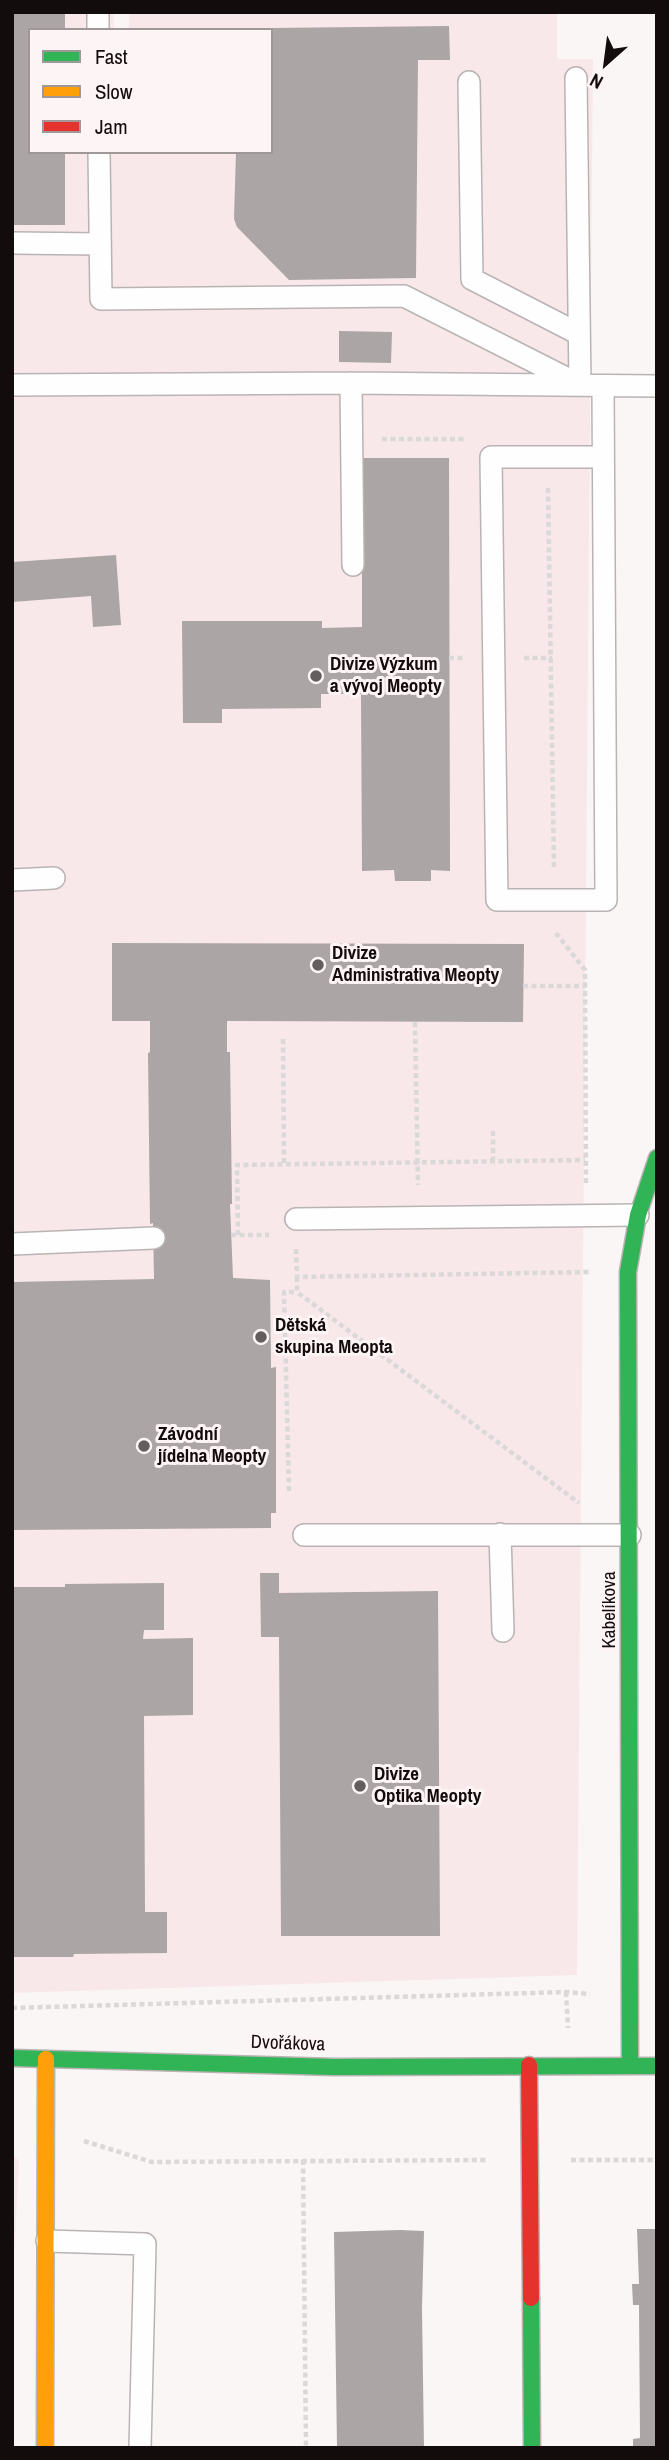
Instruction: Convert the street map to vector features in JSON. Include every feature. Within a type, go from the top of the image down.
[{"type":"street","name":"Kabelíkova","points":[[630,2066],[631,1535],[628,1272],[638,1215],[657,1158]]},
{"type":"street","name":"Dvořákova","points":[[12,2058],[334,2067],[657,2066]]},
{"type":"street","points":[[44,2448],[46,2059]]},
{"type":"street","points":[[529,2065],[532,2448]]},
{"type":"lane","points":[[576,78],[580,386]]},
{"type":"lane","points":[[469,82],[472,279],[579,334]]},
{"type":"lane","points":[[99,154],[101,299],[404,296],[580,386]]},
{"type":"lane","points":[[12,243],[100,244]]},
{"type":"lane","points":[[351,383],[353,565]]},
{"type":"lane","points":[[12,385],[351,383],[657,386]]},
{"type":"lane","points":[[603,386],[606,900],[496,900],[491,457],[603,457]]},
{"type":"lane","points":[[12,880],[54,878]]},
{"type":"lane","points":[[296,1219],[638,1215]]},
{"type":"lane","points":[[12,1244],[153,1238]]},
{"type":"lane","points":[[500,1534],[503,1631]]},
{"type":"lane","points":[[304,1535],[631,1535]]},
{"type":"lane","points":[[47,2241],[145,2244],[140,2448]]},
{"type":"path","points":[[410,439],[479,439]]},
{"type":"path","points":[[296,1246],[297,1278],[592,1272],[585,1160],[585,970],[555,932],[547,457]]},
{"type":"path","points":[[523,986],[585,986]]},
{"type":"path","points":[[415,1022],[418,1217]]},
{"type":"path","points":[[283,1039],[284,1163]]},
{"type":"path","points":[[493,1131],[493,1161]]},
{"type":"path","points":[[238,1235],[237,1165],[585,1160]]},
{"type":"path","points":[[231,1236],[273,1235]]},
{"type":"path","points":[[289,1491],[285,1292],[297,1292]]},
{"type":"path","points":[[566,1992],[569,2033]]},
{"type":"path","points":[[12,2008],[598,1993]]},
{"type":"path","points":[[45,2129],[152,2162],[657,2160]]},
{"type":"path","points":[[303,2160],[306,2448]]},
{"type":"shaded area","points":[[12,12],[113,12],[114,28],[28,28],[28,154],[273,154],[273,28],[129,28],[129,12],[557,12],[557,59],[593,59],[577,1975],[12,1993]]},
{"type":"shaded area","points":[[12,2154],[19,2161],[12,2299]]},
{"type":"building","points":[[12,12],[65,12],[65,28],[28,28],[28,154],[65,154],[65,225],[12,225]]},
{"type":"building","points":[[449,26],[450,60],[418,60],[416,278],[289,280],[237,227],[234,219],[236,154],[273,154],[271,28]]},
{"type":"building","points":[[339,331],[392,332],[391,363],[339,362]]},
{"type":"building","name":"Divize Výzkum a vývoj Meopty","points":[[362,458],[449,458],[450,871],[431,870],[431,881],[395,881],[394,870],[362,871],[361,694],[321,694],[321,708],[222,709],[222,723],[183,723],[182,621],[322,621],[322,628],[362,627]]},
{"type":"building","points":[[116,555],[121,625],[93,627],[91,596],[12,602],[12,562]]},
{"type":"building","points":[[112,943],[524,944],[523,1022],[227,1021],[227,1052],[230,1052],[233,1278],[270,1280],[271,1368],[276,1367],[276,1513],[271,1513],[271,1528],[12,1530],[12,1282],[154,1279],[153,1223],[150,1224],[150,1021],[112,1021]]},
{"type":"building","name":"Divize Optika Meopty","points":[[260,1573],[279,1573],[279,1593],[438,1591],[440,1936],[281,1936],[279,1637],[261,1637]]},
{"type":"building","points":[[164,1583],[164,1630],[144,1630],[143,1639],[193,1638],[193,1715],[144,1716],[145,1912],[167,1912],[167,1953],[12,1957],[12,1587]]},
{"type":"building","points":[[637,2229],[657,2229],[657,2448],[633,2448],[633,2439],[640,2438],[639,2305],[633,2305],[632,2284],[639,2284]]},
{"type":"building","points":[[424,2231],[424,2448],[337,2448],[334,2232]]},
{"type":"traffic: fast","points":[[630,2066],[628,1272],[638,1215],[657,1158]]},
{"type":"traffic: fast","points":[[12,2058],[334,2067],[654,2066]]},
{"type":"traffic: fast","points":[[531,2298],[532,2448]]},
{"type":"traffic: slow","points":[[45,2448],[46,2059]]},
{"type":"traffic: jam","points":[[529,2065],[531,2298]]},
{"type":"place","name":"Divize Výzkum a vývoj Meopty","points":[[316,676]]},
{"type":"place","name":"Divize Administrativa Meopty","points":[[318,965]]},
{"type":"place","name":"Dětská skupina Meopta","points":[[261,1337]]},
{"type":"place","name":"Závodní jídelna Meopty","points":[[144,1446]]},
{"type":"place","name":"Divize Optika Meopty","points":[[360,1786]]}]
